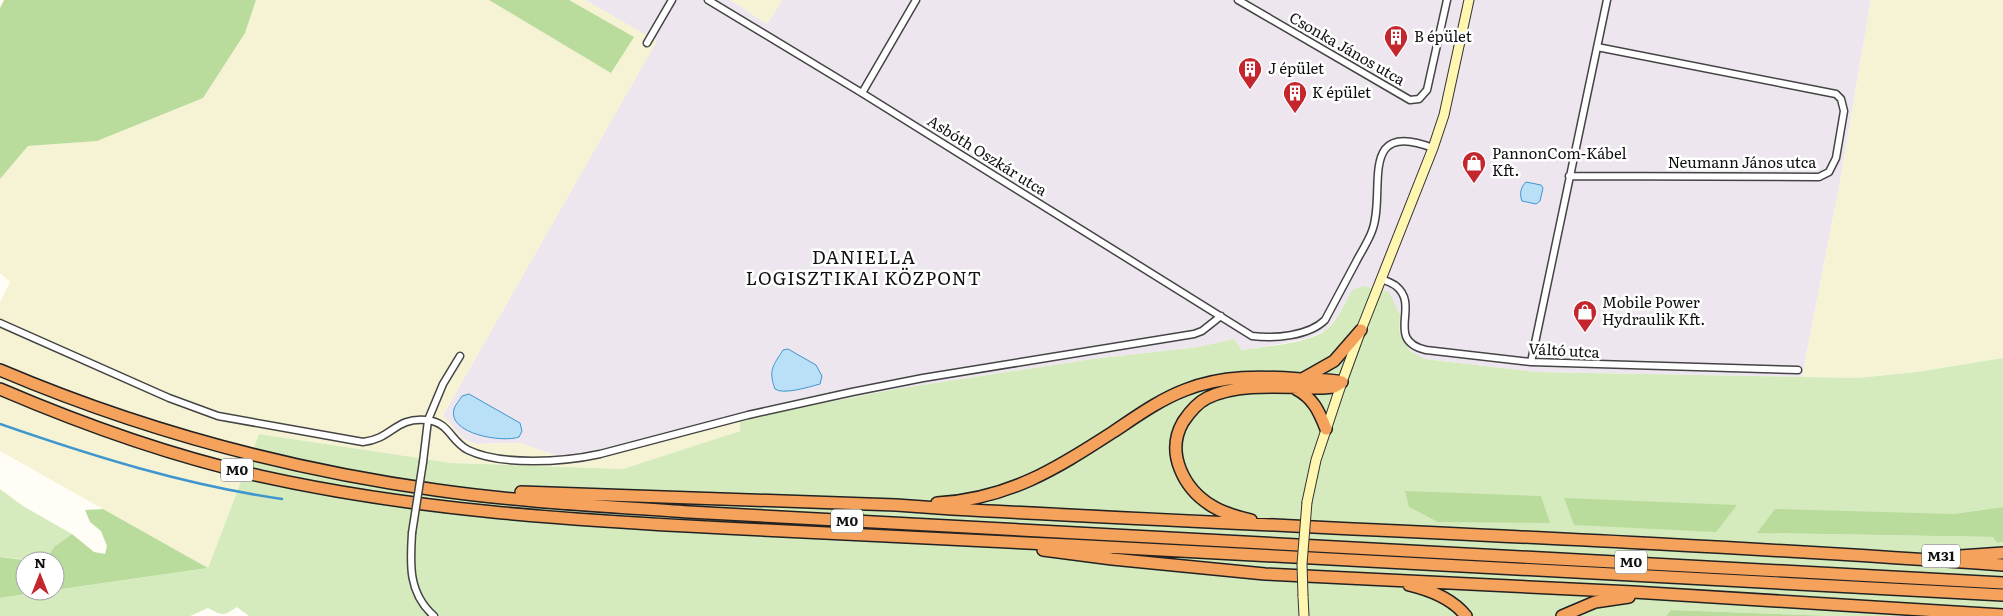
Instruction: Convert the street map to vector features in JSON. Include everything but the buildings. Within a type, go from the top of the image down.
[{"type":"highway","points":[[1302,379],[1334,361],[1361,330]]},
{"type":"highway","name":"M0","points":[[0,370],[96,408],[194,439],[308,468],[436,490],[573,504],[689,512],[2003,583]]},
{"type":"highway","points":[[896,505],[974,499],[1025,484],[1075,457],[1152,406],[1197,385],[1215,380],[1234,378],[1302,379],[1342,382]]},
{"type":"highway","points":[[1281,526],[1226,513],[1213,507],[1194,492],[1182,476],[1178,464],[1177,438],[1182,424],[1198,404],[1222,392],[1247,388],[1334,387],[1342,382]]},
{"type":"highway","points":[[1294,388],[1307,395],[1314,403],[1326,429]]},
{"type":"highway","name":"M0","points":[[0,389],[98,428],[213,464],[307,485],[425,505],[651,525],[2003,595]]},
{"type":"highway","points":[[436,490],[476,489],[567,494],[896,505],[1880,556],[2003,565]]},
{"type":"highway","points":[[1012,543],[1054,552],[1173,566],[1265,574],[1666,594],[2003,615]]},
{"type":"highway","name":"M31","points":[[1880,556],[1969,556],[2003,553]]},
{"type":"highway","points":[[1360,578],[1422,588],[1453,603],[1466,616]]},
{"type":"highway","points":[[1562,616],[1595,602],[1666,594]]},
{"type":"main road","points":[[1304,616],[1302,564],[1307,502],[1316,460],[1361,330],[1433,148],[1444,115],[1469,0]]},
{"type":"street","points":[[647,43],[672,0]]},
{"type":"street","name":"Asbóth Oszkár utca","points":[[708,0],[862,93],[1252,336],[1299,334],[1315,328],[1325,320],[1372,230],[1378,168],[1384,152],[1393,143],[1404,140],[1419,142],[1433,148]]},
{"type":"street","points":[[862,93],[916,0]]},
{"type":"street","name":"Csonka János utca","points":[[1238,0],[1410,100],[1419,99],[1427,90],[1447,0]]},
{"type":"street","points":[[1531,362],[1607,0]]},
{"type":"street","name":"Neumann János utca","points":[[1569,176],[1819,177],[1829,172],[1836,158],[1844,111],[1841,99],[1836,94],[1597,47]]},
{"type":"street","name":"Váltó utca","points":[[1382,279],[1396,286],[1401,292],[1406,310],[1404,333],[1410,343],[1416,348],[1531,362],[1798,370]]},
{"type":"street","points":[[0,323],[170,398],[218,416],[363,442],[379,439],[403,422],[428,420],[441,424],[460,445],[476,453],[520,460],[580,458],[748,415],[852,392],[924,378],[1194,334],[1202,331],[1221,316]]},
{"type":"street","points":[[434,616],[422,604],[412,579],[410,561],[412,533],[428,420],[443,384],[460,356]]},
{"type":"shaded area","points":[[256,0],[585,0],[657,41],[443,415],[463,439],[476,444],[520,443],[578,463],[740,419],[740,431],[623,469],[452,463],[259,434],[208,568],[0,451],[0,302],[10,282],[0,273],[0,179],[28,146],[97,141],[245,33]]},
{"type":"shaded area","points":[[585,0],[731,0],[767,24],[782,0],[1871,0],[1840,182],[1802,377],[1536,372],[1425,359],[1410,351],[1399,332],[1400,315],[1352,290],[1338,316],[1326,330],[1309,338],[1242,350],[1234,339],[1198,347],[1092,359],[896,389],[740,419],[578,463],[520,443],[476,444],[463,439],[443,415],[656,42]]},
{"type":"shaded area","points":[[731,0],[782,0],[767,24]]},
{"type":"shaded area","points":[[1871,0],[2003,0],[2003,358],[1917,372],[1857,378],[1802,377],[1840,182]]},
{"type":"green space","points":[[4,0],[256,0],[245,33],[203,98],[97,141],[28,146],[0,179],[0,8]]},
{"type":"green space","points":[[489,0],[569,0],[634,37],[611,73]]},
{"type":"green space","points":[[1364,286],[1389,292],[1400,315],[1399,332],[1410,351],[1425,359],[1536,372],[1857,378],[1917,372],[2003,358],[2003,507],[1953,514],[1758,533],[1994,537],[1997,543],[2003,542],[2003,616],[1834,616],[1671,610],[1666,616],[249,616],[237,607],[223,614],[208,608],[190,616],[0,616],[0,598],[15,596],[15,601],[65,601],[65,589],[208,568],[259,434],[452,463],[623,469],[740,431],[740,419],[896,389],[1092,359],[1198,347],[1234,339],[1242,350],[1297,341],[1318,335],[1326,330],[1338,316],[1352,290]]},
{"type":"green space","points":[[0,489],[23,506],[72,534],[55,546],[51,551],[15,551],[15,558],[0,557]]},
{"type":"green space","points":[[1405,491],[1541,496],[1550,523],[1438,522],[1409,507]]},
{"type":"green space","points":[[1564,498],[1737,505],[1716,532],[1574,525]]},
{"type":"green space","points":[[2003,507],[2003,542],[1997,543],[1993,537],[1757,533],[1775,509],[1953,514]]},
{"type":"green space","points":[[103,509],[208,568],[65,589],[65,551],[51,551],[55,546],[72,534],[94,552],[105,554],[107,546],[101,531],[90,522],[85,510]]},
{"type":"green space","points":[[0,557],[15,559],[15,596],[0,598]]},
{"type":"green space","points":[[1671,610],[1834,616],[1666,616]]},
{"type":"water","points":[[1526,182],[1541,185],[1543,188],[1540,201],[1536,204],[1522,201],[1521,190]]},
{"type":"water","points":[[788,349],[816,365],[822,376],[820,384],[790,391],[775,389],[772,377],[773,368],[783,350]]},
{"type":"water","points":[[469,394],[520,423],[522,431],[519,437],[501,439],[478,435],[459,425],[454,418],[454,409],[462,396]]},
{"type":"waterway","points":[[0,424],[69,447],[174,478],[282,499]]},
{"type":"place","name":"B épület","points":[[1396,58]]},
{"type":"place","name":"J épület","points":[[1250,90]]},
{"type":"place","name":"K épület","points":[[1295,114]]},
{"type":"place","name":"PannonCom-Kábel Kft.","points":[[1474,184]]},
{"type":"place","name":"Mobile Power Hydraulik Kft.","points":[[1585,333]]},
{"type":"district","name":"DANIELLA LOGISZTIKAI KÖZPONT","points":[[864,268]]}]
